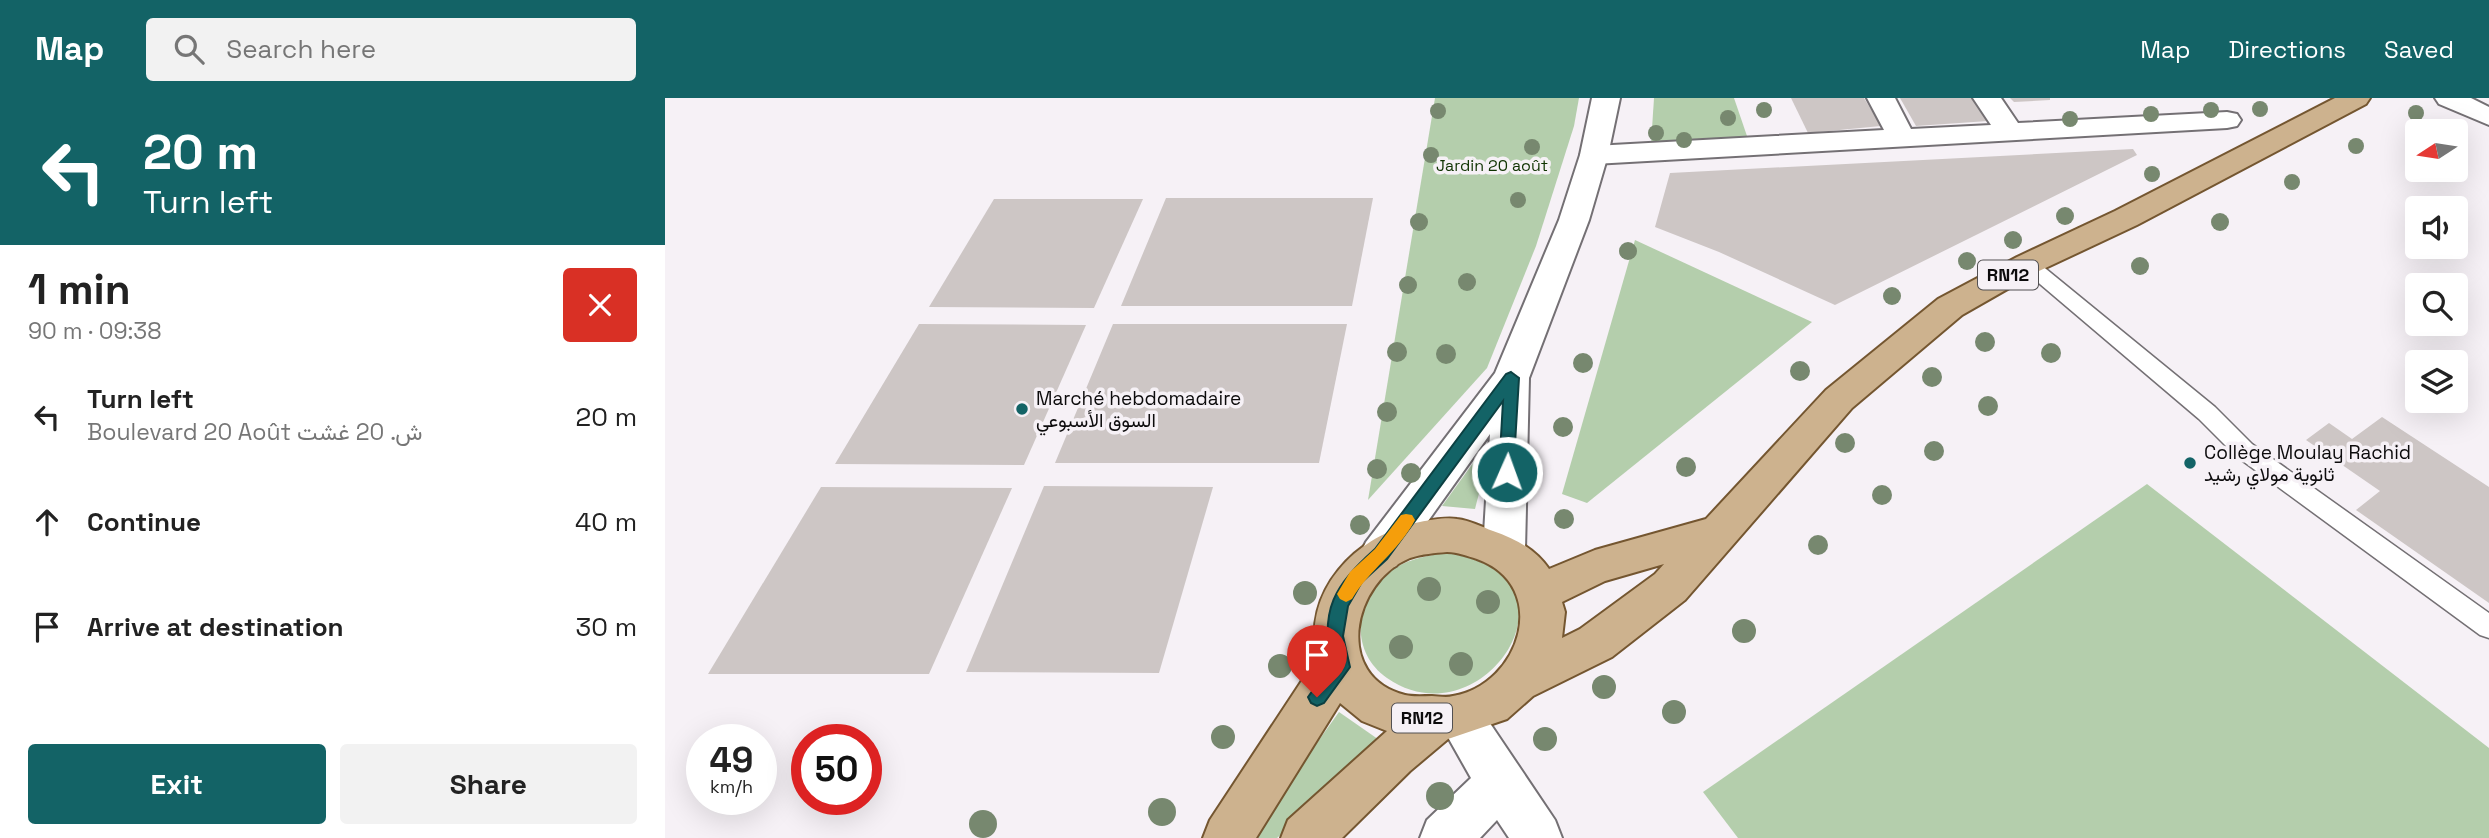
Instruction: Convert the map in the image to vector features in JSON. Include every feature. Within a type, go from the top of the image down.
[{"type":"main road","name":"RN12","points":[[1519,681],[1596,643],[1669,587],[1839,399],[1950,307],[2028,264],[2126,218],[2356,98]]},
{"type":"main road","points":[[1540,593],[1595,567],[1716,533]]},
{"type":"main road","name":"RN12","points":[[1306,838],[1393,755],[1448,718],[1502,697],[1534,661],[1542,638],[1545,615],[1540,593],[1527,568],[1504,550],[1482,540],[1457,535],[1431,536],[1405,543],[1381,554],[1356,577],[1340,605],[1334,636],[1341,667],[1356,689],[1378,706],[1406,716],[1448,718]]},
{"type":"main road","points":[[1228,838],[1317,697],[1341,667]]},
{"type":"street","points":[[1381,554],[1511,378],[1574,220],[1594,155],[1606,98]]},
{"type":"street","points":[[1881,98],[1902,138]]},
{"type":"street","points":[[1987,98],[2010,132]]},
{"type":"street","points":[[2099,98],[2122,126]]},
{"type":"street","points":[[1594,155],[2227,120],[2207,98]]},
{"type":"street","points":[[2449,98],[2489,117]]},
{"type":"street","points":[[1504,550],[1511,378]]},
{"type":"street","points":[[1448,718],[1501,781],[1537,838]]},
{"type":"street","points":[[1445,838],[1501,781]]},
{"type":"lane","points":[[2028,264],[2207,413],[2244,450],[2489,627]]},
{"type":"green space","name":"Jardin 20 août","points":[[1435,98],[1579,98],[1574,126],[1536,246],[1487,368],[1368,500]]},
{"type":"green space","points":[[1654,98],[1734,98],[1748,139],[1651,144]]},
{"type":"green space","points":[[1635,240],[1812,322],[1587,503],[1562,494]]},
{"type":"green space","points":[[1494,434],[1475,509],[1442,506]]},
{"type":"green space","points":[[2147,484],[2489,748],[2489,838],[1738,838],[1703,792]]},
{"type":"green space","points":[[1446,553],[1490,567],[1514,591],[1519,619],[1509,648],[1487,673],[1458,690],[1423,693],[1387,678],[1376,668],[1362,643],[1362,615],[1373,589],[1390,571],[1412,560]]},
{"type":"green space","points":[[1339,712],[1385,744],[1277,838],[1249,838]]},
{"type":"building","points":[[1791,98],[1864,98],[1881,126],[1808,133]]},
{"type":"building","points":[[1900,98],[1973,98],[1988,121],[1916,126]]},
{"type":"building","points":[[2010,98],[2050,98],[2050,100],[2014,102]]},
{"type":"building","points":[[2133,149],[2137,155],[1835,305],[1719,252],[1655,227],[1670,173]]},
{"type":"building","points":[[1166,198],[1373,198],[1352,306],[1121,306]]},
{"type":"building","points":[[994,199],[1143,199],[1094,308],[929,307]]},
{"type":"building","points":[[919,324],[1086,325],[1024,465],[835,464]]},
{"type":"building","points":[[1113,324],[1347,324],[1319,463],[1055,463]]},
{"type":"building","points":[[2382,417],[2489,487],[2489,603],[2356,510],[2380,491],[2306,440],[2329,423],[2352,439]]},
{"type":"building","points":[[1044,486],[1213,487],[1159,673],[966,672]]},
{"type":"building","points":[[821,487],[1012,488],[929,674],[708,674]]},
{"type":"slow traffic","points":[[1346,594],[1356,577],[1381,554],[1406,520]]},
{"type":"place","name":"Marché hebdomadaire السوق الأسبوعي","points":[[1022,409]]},
{"type":"place","name":"Collège Moulay Rachid ثانوية مولاي رشيد","points":[[2190,463]]},
{"type":"route","points":[[1317,697],[1341,667],[1334,636],[1340,605],[1356,577],[1381,554],[1511,378],[1507,472]]}]
